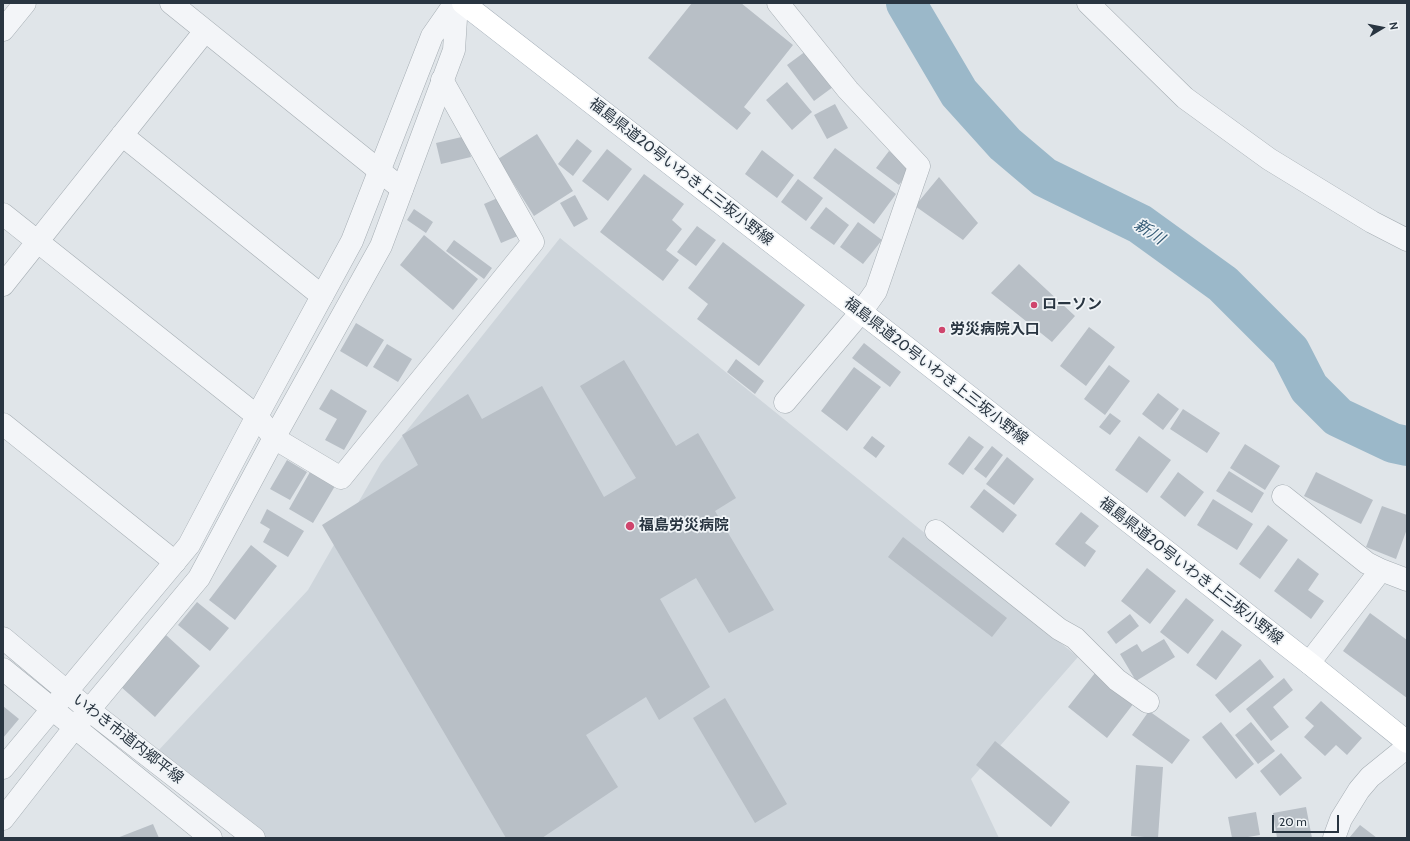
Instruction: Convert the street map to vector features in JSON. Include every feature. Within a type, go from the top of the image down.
[{"type":"main road","name":"福島県道20号いわき上三坂小野線","points":[[463,3],[861,312],[1309,663],[1407,742]]},
{"type":"street","points":[[3,30],[25,3]]},
{"type":"street","points":[[171,3],[402,189]]},
{"type":"street","points":[[5,813],[200,578],[274,438],[381,246],[454,50],[456,3]]},
{"type":"street","points":[[3,768],[189,545],[352,241],[432,36],[456,3]]},
{"type":"street","points":[[778,3],[848,90],[919,166],[876,291],[861,312],[785,402]]},
{"type":"street","points":[[1088,3],[1185,98],[1268,159],[1372,222],[1407,240]]},
{"type":"street","points":[[3,285],[205,31]]},
{"type":"street","points":[[3,214],[257,416],[274,438],[342,478],[533,242],[442,80]]},
{"type":"street","points":[[122,136],[322,296]]},
{"type":"street","points":[[3,424],[175,562]]},
{"type":"street","points":[[1282,496],[1367,563],[1407,580]]},
{"type":"street","points":[[936,531],[1060,629],[1076,638],[1117,680],[1148,702]]},
{"type":"street","points":[[1309,663],[1381,570]]},
{"type":"street","name":"いわき市道内郷平線","points":[[3,638],[89,710],[254,838]]},
{"type":"street","name":"いわき市道内郷平線","points":[[3,669],[211,838]]},
{"type":"street","points":[[1334,838],[1341,819],[1359,790],[1370,777],[1407,747]]},
{"type":"shaded area","name":"福島労災病院","points":[[560,238],[1078,657],[971,779],[999,838],[262,838],[157,752],[308,590],[381,463]]},
{"type":"building","points":[[692,3],[741,3],[793,45],[744,107],[751,113],[737,130],[648,58]]},
{"type":"building","points":[[806,51],[833,87],[814,101],[787,65]]},
{"type":"building","points":[[787,82],[812,112],[792,130],[766,100]]},
{"type":"building","points":[[835,104],[848,128],[827,139],[814,115]]},
{"type":"building","points":[[537,134],[573,191],[534,216],[498,159]]},
{"type":"building","points":[[466,136],[471,157],[441,164],[436,143]]},
{"type":"building","points":[[577,139],[592,151],[573,176],[558,164]]},
{"type":"building","points":[[835,148],[896,194],[874,224],[813,178]]},
{"type":"building","points":[[607,149],[632,169],[608,201],[582,181]]},
{"type":"building","points":[[762,150],[794,175],[777,198],[745,174]]},
{"type":"building","points":[[889,151],[911,168],[899,185],[876,168]]},
{"type":"building","points":[[644,174],[684,204],[672,220],[682,229],[666,250],[679,260],[663,281],[600,232]]},
{"type":"building","points":[[939,177],[978,223],[963,240],[915,206]]},
{"type":"building","points":[[798,179],[823,198],[806,221],[781,202]]},
{"type":"building","points":[[575,195],[588,219],[574,227],[560,203]]},
{"type":"building","points":[[502,196],[520,235],[501,243],[484,204]]},
{"type":"building","points":[[826,207],[849,225],[834,245],[810,228]]},
{"type":"building","points":[[414,209],[433,222],[426,233],[407,220]]},
{"type":"building","points":[[858,222],[882,240],[863,264],[840,247]]},
{"type":"building","points":[[697,226],[716,240],[696,266],[677,252]]},
{"type":"building","points":[[424,235],[478,279],[453,310],[400,265]]},
{"type":"building","points":[[454,240],[492,268],[484,279],[446,251]]},
{"type":"building","points":[[723,242],[805,305],[759,366],[697,319],[708,304],[688,288]]},
{"type":"building","name":"ローソン","points":[[1019,264],[1075,316],[1052,342],[991,293]]},
{"type":"building","points":[[356,323],[384,340],[367,367],[340,351]]},
{"type":"building","points":[[1089,327],[1115,347],[1086,386],[1060,366]]},
{"type":"building","points":[[864,343],[901,372],[890,387],[852,358]]},
{"type":"building","points":[[387,344],[412,359],[398,382],[373,367]]},
{"type":"building","points":[[736,359],[764,381],[755,394],[727,372]]},
{"type":"building","points":[[624,360],[676,446],[698,433],[736,498],[715,511],[774,610],[729,633],[696,578],[660,599],[710,687],[659,720],[646,697],[586,735],[618,787],[542,838],[506,838],[322,525],[418,465],[402,435],[468,394],[482,419],[542,386],[604,497],[636,478],[580,386]]},
{"type":"building","points":[[1109,365],[1130,381],[1105,415],[1084,399]]},
{"type":"building","points":[[854,367],[881,387],[847,431],[821,411]]},
{"type":"building","points":[[331,389],[367,411],[344,450],[325,440],[337,419],[319,409]]},
{"type":"building","points":[[1158,393],[1179,409],[1163,430],[1142,414]]},
{"type":"building","points":[[1183,409],[1220,433],[1207,453],[1170,429]]},
{"type":"building","points":[[1110,413],[1121,421],[1110,435],[1099,427]]},
{"type":"building","points":[[872,436],[885,446],[876,458],[863,448]]},
{"type":"building","points":[[969,436],[984,447],[963,475],[948,464]]},
{"type":"building","points":[[1139,436],[1171,460],[1147,493],[1115,470]]},
{"type":"building","points":[[1245,444],[1280,466],[1265,490],[1230,468]]},
{"type":"building","points":[[992,446],[1003,455],[986,478],[974,469]]},
{"type":"building","points":[[1007,457],[1034,479],[1014,505],[986,484]]},
{"type":"building","points":[[287,460],[307,472],[290,500],[270,489]]},
{"type":"building","points":[[1229,471],[1264,493],[1252,513],[1216,491]]},
{"type":"building","points":[[310,472],[335,486],[313,523],[289,509]]},
{"type":"building","points":[[1178,472],[1204,492],[1185,517],[1160,497]]},
{"type":"building","points":[[1316,472],[1373,500],[1361,524],[1304,496]]},
{"type":"building","points":[[984,489],[1017,515],[1003,533],[970,507]]},
{"type":"building","points":[[1213,499],[1253,524],[1237,550],[1197,525]]},
{"type":"building","points":[[1382,506],[1407,515],[1407,529],[1396,559],[1366,547]]},
{"type":"building","points":[[267,509],[304,531],[288,557],[263,542],[270,529],[260,523]]},
{"type":"building","points":[[1081,512],[1099,526],[1085,543],[1096,551],[1085,567],[1055,544]]},
{"type":"building","points":[[1268,525],[1288,540],[1260,579],[1239,564]]},
{"type":"building","points":[[903,537],[1007,618],[992,637],[888,557]]},
{"type":"building","points":[[251,545],[277,566],[235,620],[209,600]]},
{"type":"building","points":[[1298,558],[1319,574],[1308,590],[1324,601],[1311,619],[1274,591]]},
{"type":"building","points":[[1147,568],[1176,591],[1150,624],[1121,601]]},
{"type":"building","points":[[1186,598],[1214,620],[1188,654],[1160,632]]},
{"type":"building","points":[[197,602],[229,628],[210,651],[178,625]]},
{"type":"building","points":[[1370,613],[1407,640],[1407,698],[1343,651]]},
{"type":"building","points":[[1130,614],[1139,626],[1116,644],[1107,632]]},
{"type":"building","points":[[1222,630],[1242,645],[1216,680],[1196,665]]},
{"type":"building","points":[[166,635],[200,666],[155,717],[120,686]]},
{"type":"building","points":[[1164,639],[1175,657],[1136,681],[1120,654],[1137,644],[1142,652]]},
{"type":"building","points":[[1260,659],[1274,677],[1230,713],[1215,695]]},
{"type":"building","points":[[1095,673],[1134,703],[1107,738],[1068,707]]},
{"type":"building","points":[[1284,678],[1293,690],[1273,707],[1289,727],[1271,741],[1246,709]]},
{"type":"building","points":[[725,698],[787,804],[755,823],[693,718]]},
{"type":"building","points":[[1321,701],[1362,738],[1347,755],[1336,745],[1325,756],[1304,737],[1314,726],[1305,718]]},
{"type":"building","points":[[3,706],[19,719],[3,738]]},
{"type":"building","points":[[1149,711],[1190,740],[1172,764],[1132,735]]},
{"type":"building","points":[[1221,722],[1254,764],[1236,779],[1202,737]]},
{"type":"building","points":[[1251,722],[1275,751],[1258,764],[1235,735]]},
{"type":"building","points":[[995,741],[1070,802],[1051,827],[976,765]]},
{"type":"building","points":[[1281,753],[1302,778],[1280,796],[1260,771]]},
{"type":"building","points":[[1136,765],[1163,767],[1158,838],[1131,836]]},
{"type":"building","points":[[1306,807],[1312,838],[1277,838],[1273,813]]},
{"type":"building","points":[[1256,812],[1260,835],[1232,838],[1228,817]]},
{"type":"building","points":[[153,824],[159,838],[117,838]]},
{"type":"building","points":[[1360,825],[1377,838],[1349,838]]},
{"type":"waterway","name":"新川","points":[[906,3],[959,93],[1005,144],[1044,177],[1140,224],[1223,284],[1290,351],[1309,388],[1338,417],[1393,443],[1407,446]]},
{"type":"place","name":"ローソン","points":[[1034,305]]},
{"type":"place","name":"労災病院入口","points":[[942,330]]},
{"type":"place","name":"福島労災病院","points":[[630,526]]}]
